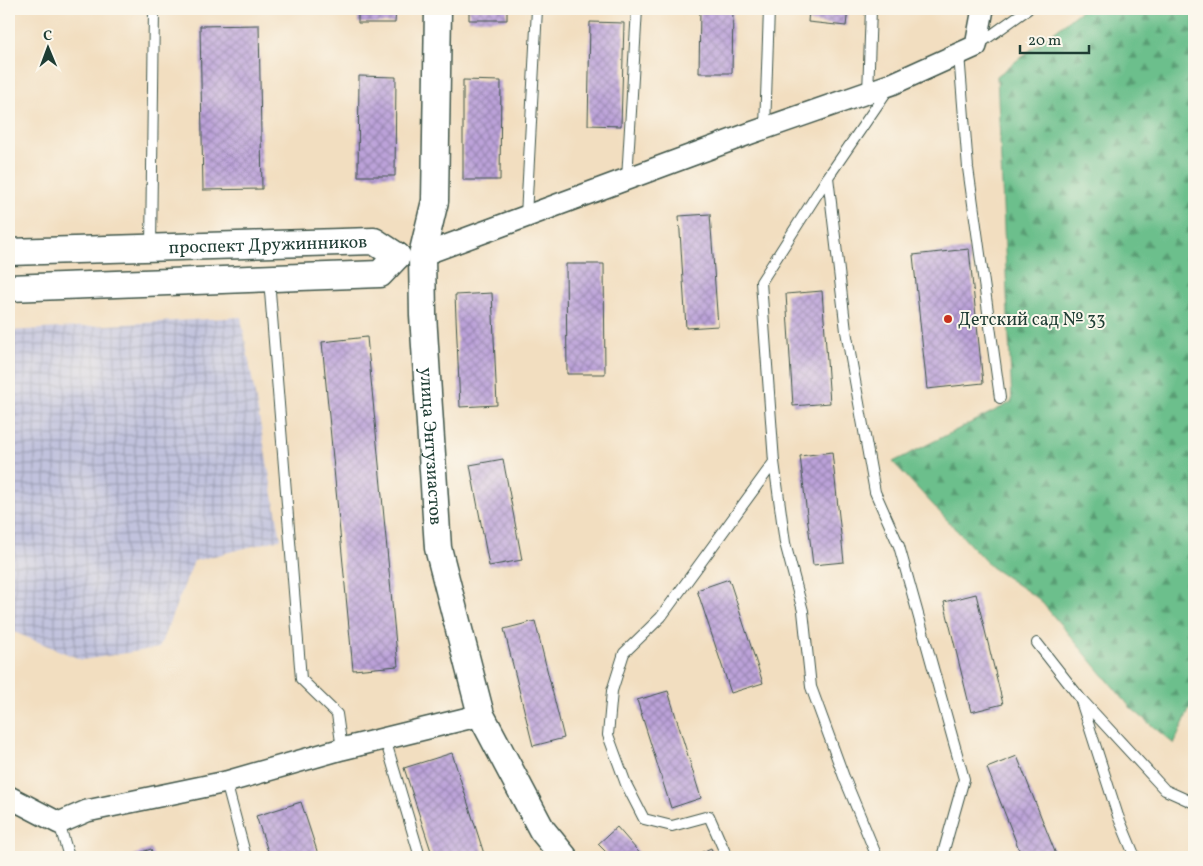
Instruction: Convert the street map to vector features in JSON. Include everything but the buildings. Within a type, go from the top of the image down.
[{"type":"street","name":"улица Энтузиастов","points":[[438,9],[435,201],[409,255],[424,325],[438,548],[481,715],[542,830],[564,857]]},
{"type":"street","points":[[409,255],[526,216],[765,128],[892,84],[967,50],[984,9]]},
{"type":"street","name":"проспект Дружинников","points":[[9,252],[374,241],[409,255]]},
{"type":"street","name":"проспект Дружинников","points":[[9,288],[380,274],[409,255]]},
{"type":"street","points":[[9,797],[59,823],[87,811],[226,782],[342,749],[481,715]]},
{"type":"lane","points":[[152,248],[154,9]]},
{"type":"lane","points":[[526,216],[537,9]]},
{"type":"lane","points":[[627,179],[637,9]]},
{"type":"lane","points":[[765,128],[769,9]]},
{"type":"lane","points":[[868,93],[871,9]]},
{"type":"lane","points":[[1000,398],[968,168],[967,50],[1028,9]]},
{"type":"lane","points":[[877,857],[844,777],[811,686],[803,611],[785,543],[774,462],[761,282],[828,177],[892,84]]},
{"type":"lane","points":[[828,177],[846,331],[875,492],[899,546],[964,779],[942,857]]},
{"type":"lane","points":[[269,278],[301,679],[337,714],[342,749]]},
{"type":"lane","points":[[727,857],[709,816],[672,826],[644,819],[626,784],[608,735],[612,691],[624,653],[661,617],[774,462]]},
{"type":"lane","points":[[1037,643],[1080,698],[1165,790],[1194,803]]},
{"type":"lane","points":[[1080,698],[1118,816],[1135,857]]},
{"type":"lane","points":[[384,739],[420,857]]},
{"type":"lane","points":[[226,782],[246,857]]},
{"type":"lane","points":[[59,823],[70,857]]},
{"type":"shaded area","points":[[241,317],[281,539],[194,561],[159,648],[82,660],[9,630],[9,331]]},
{"type":"green space","points":[[1083,9],[1194,9],[1194,699],[1174,744],[1131,708],[1039,599],[991,567],[893,462],[1012,402],[997,76]]},
{"type":"place","name":"Детский сад № 33","points":[[948,319]]}]
